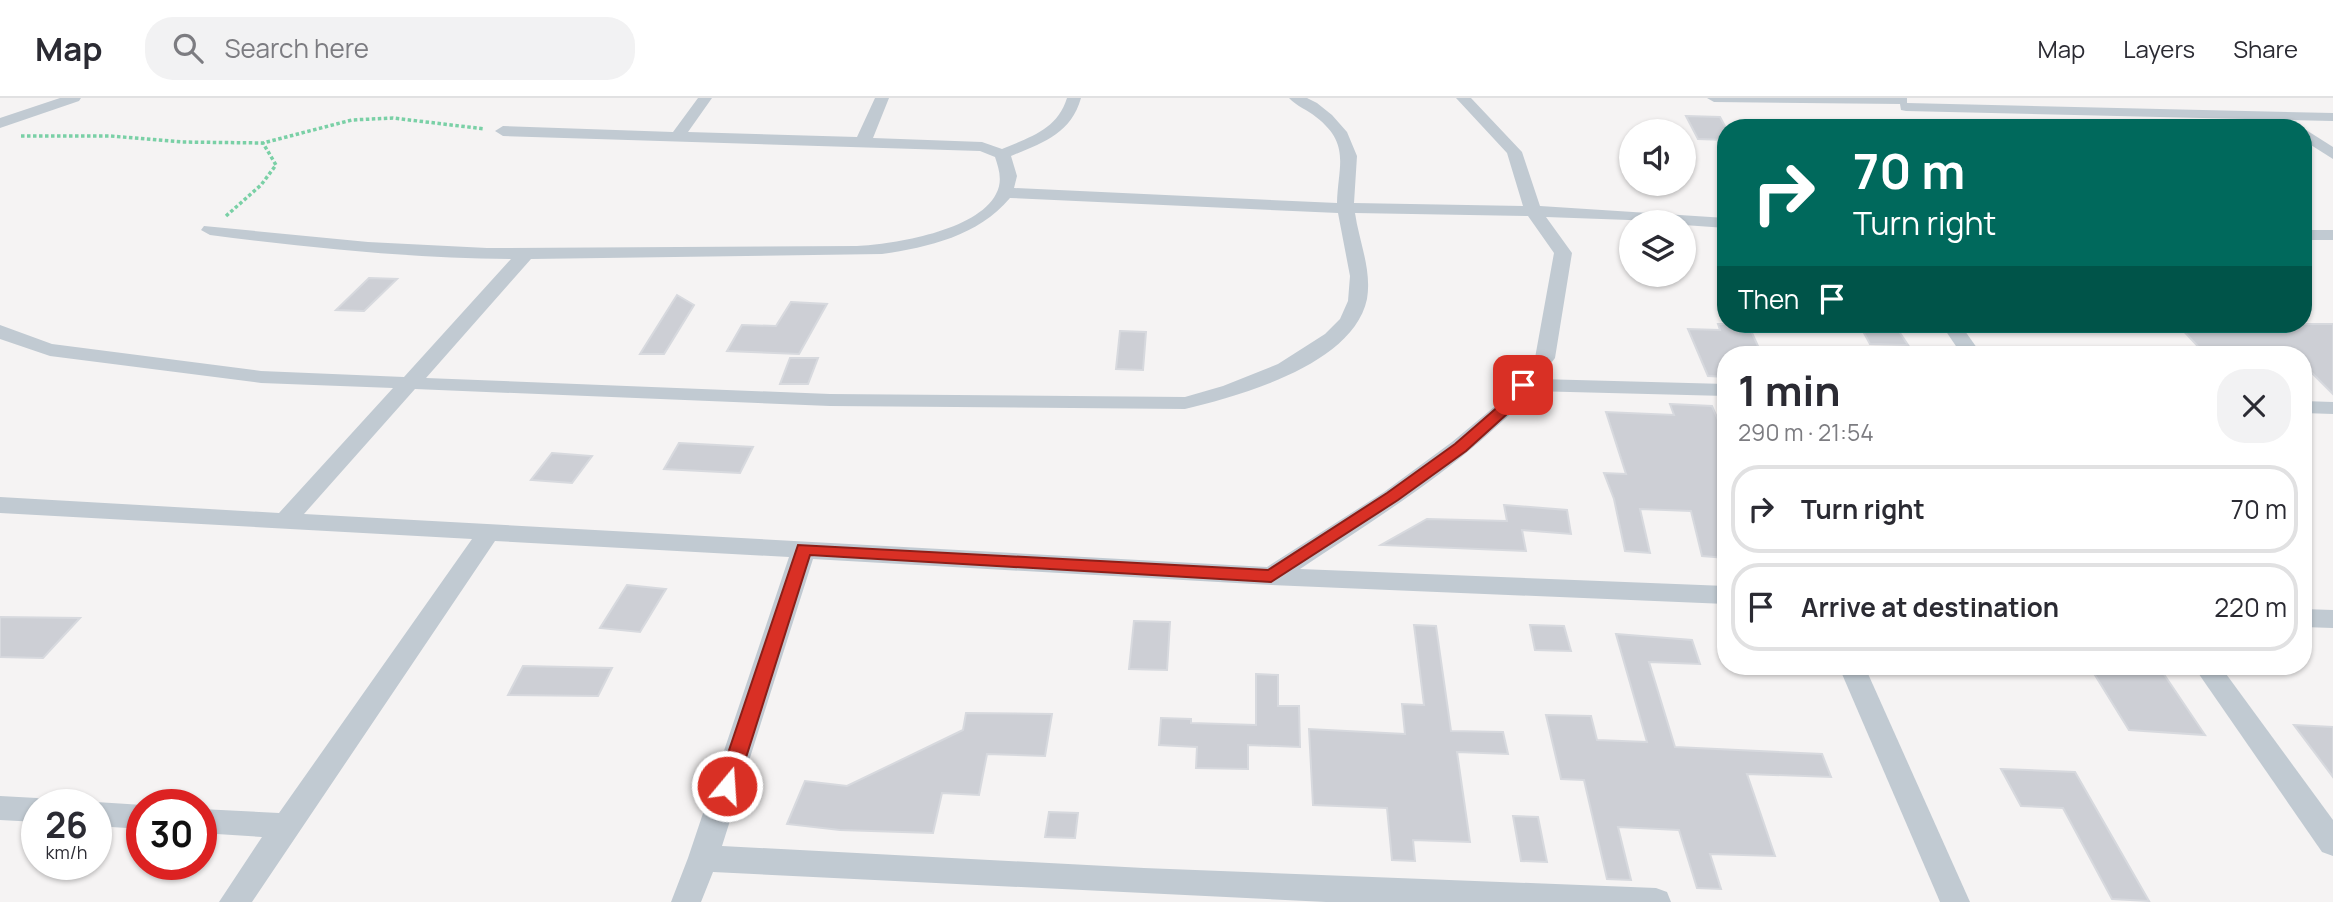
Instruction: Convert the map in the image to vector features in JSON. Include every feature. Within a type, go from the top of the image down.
[{"type":"street","points":[[0,123],[74,98]]},
{"type":"street","points":[[678,136],[705,98]]},
{"type":"street","points":[[863,142],[882,98]]},
{"type":"street","points":[[1002,154],[1061,126],[1072,111],[1074,98]]},
{"type":"street","points":[[0,331],[16,340],[50,350],[247,375],[830,400],[1185,403],[1222,395],[1264,380],[1309,355],[1348,320],[1358,297],[1358,257],[1346,208],[1348,149],[1322,113],[1296,98]]},
{"type":"street","points":[[1271,576],[1392,497],[1460,447],[1513,401],[1545,358],[1563,253],[1533,211],[1514,152],[1463,98]]},
{"type":"street","points":[[1714,98],[2333,117]]},
{"type":"street","points":[[2323,98],[2333,105]]},
{"type":"street","points":[[1902,102],[1915,119]]},
{"type":"street","points":[[2279,116],[2283,119]]},
{"type":"street","points":[[210,230],[375,247],[525,254],[881,249],[939,236],[968,225],[990,211],[1006,193],[1007,163],[1002,154],[982,147],[503,131]]},
{"type":"street","points":[[2312,139],[2333,154]]},
{"type":"street","points":[[1006,193],[1287,207],[1533,211],[1717,222]]},
{"type":"street","points":[[2312,235],[2333,235]]},
{"type":"street","points":[[286,520],[525,254]]},
{"type":"street","points":[[1523,385],[1717,390]]},
{"type":"street","points":[[2312,407],[2333,408]]},
{"type":"street","points":[[0,505],[1271,576],[1717,595]]},
{"type":"street","points":[[234,902],[489,532]]},
{"type":"street","points":[[686,902],[703,858],[804,549]]},
{"type":"street","points":[[2312,618],[2333,619]]},
{"type":"street","points":[[1856,675],[1955,902]]},
{"type":"street","points":[[2213,675],[2333,843]]},
{"type":"street","points":[[0,808],[21,809]]},
{"type":"street","points":[[217,822],[285,826]]},
{"type":"street","points":[[703,858],[1143,892],[1656,902]]},
{"type":"path","points":[[12,136],[110,136],[182,142],[263,143],[352,120],[393,118],[503,131]]},
{"type":"path","points":[[210,230],[261,185],[276,165],[263,143]]},
{"type":"building","points":[[1686,116],[1720,117],[1721,119],[1717,119],[1717,140],[1698,139],[1696,119],[1688,119]]},
{"type":"building","points":[[369,278],[397,279],[364,311],[336,310]]},
{"type":"building","points":[[677,295],[694,305],[664,354],[640,354]]},
{"type":"building","points":[[791,302],[827,304],[799,354],[727,351],[742,325],[776,326]]},
{"type":"building","points":[[2312,324],[2333,324],[2333,394],[2312,373],[2312,346],[2198,346],[2185,333],[2312,333]]},
{"type":"building","points":[[1688,329],[1717,330],[1717,333],[1752,333],[1758,346],[1717,346],[1717,376],[1708,376]]},
{"type":"building","points":[[1120,331],[1146,332],[1143,370],[1116,369]]},
{"type":"building","points":[[1864,333],[1900,333],[1908,345],[1870,344]]},
{"type":"building","points":[[790,358],[818,358],[808,384],[780,384]]},
{"type":"building","points":[[1670,404],[1712,406],[1717,417],[1717,557],[1702,556],[1691,511],[1640,509],[1650,553],[1625,551],[1614,499],[1604,473],[1626,474],[1606,412],[1674,415]]},
{"type":"building","points":[[679,443],[753,447],[740,473],[664,469]]},
{"type":"building","points":[[552,453],[592,456],[572,483],[531,480]]},
{"type":"building","points":[[1504,505],[1567,510],[1571,534],[1522,530],[1526,551],[1381,545],[1427,519],[1507,521]]},
{"type":"building","points":[[627,585],[666,589],[640,632],[600,628]]},
{"type":"building","points":[[0,617],[80,618],[43,658],[0,657]]},
{"type":"building","points":[[1134,621],[1170,622],[1167,670],[1129,669]]},
{"type":"building","points":[[1414,625],[1436,626],[1451,731],[1503,732],[1508,754],[1457,752],[1470,842],[1413,840],[1415,861],[1392,860],[1387,808],[1313,805],[1309,729],[1405,734],[1402,704],[1424,705]]},
{"type":"building","points":[[1530,625],[1564,626],[1571,651],[1535,650]]},
{"type":"building","points":[[1616,634],[1692,640],[1700,664],[1649,662],[1675,747],[1822,754],[1831,777],[1747,774],[1775,856],[1710,854],[1721,889],[1697,888],[1679,830],[1618,827],[1631,880],[1607,879],[1584,780],[1561,779],[1546,715],[1591,716],[1597,740],[1647,742]]},
{"type":"building","points":[[523,666],[612,668],[598,696],[508,695]]},
{"type":"building","points":[[1256,674],[1278,675],[1278,706],[1299,706],[1300,747],[1248,745],[1248,769],[1196,768],[1197,747],[1159,745],[1161,718],[1191,719],[1191,723],[1256,725]]},
{"type":"building","points":[[2095,675],[2164,675],[2205,735],[2129,730]]},
{"type":"building","points":[[966,713],[1052,714],[1045,756],[987,754],[979,795],[942,793],[933,833],[840,830],[787,824],[805,781],[847,786],[963,730]]},
{"type":"building","points":[[2294,725],[2333,727],[2333,777]]},
{"type":"building","points":[[2001,769],[2075,772],[2149,901],[2112,899],[2063,808],[2021,806]]},
{"type":"building","points":[[1049,812],[1078,813],[1075,838],[1045,837]]},
{"type":"building","points":[[1513,816],[1538,817],[1547,862],[1521,861]]},
{"type":"route","points":[[727,786],[804,549],[1271,576],[1392,497],[1460,447],[1513,401],[1523,385]]}]
